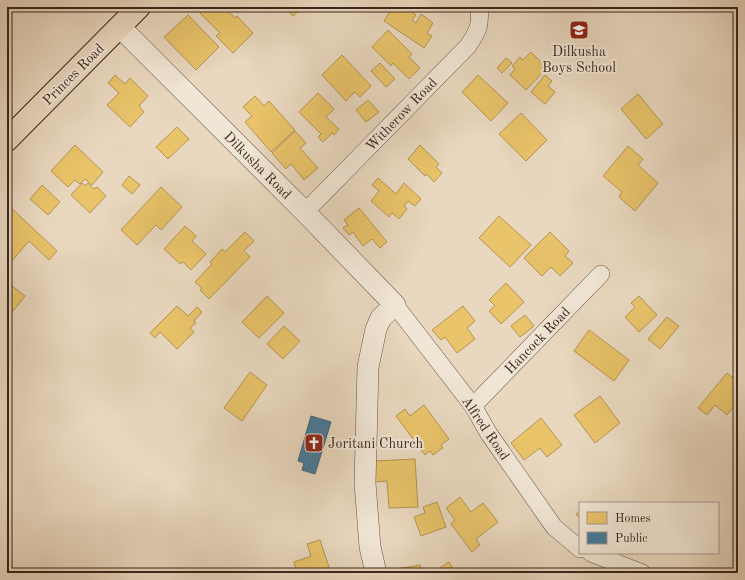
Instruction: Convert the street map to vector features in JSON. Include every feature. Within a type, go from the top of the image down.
[{"type":"main road","name":"Princes Road","points":[[7,140],[139,7]]},
{"type":"street","name":"Witherow Road","points":[[306,212],[468,46],[477,33],[480,18],[479,7]]},
{"type":"street","name":"Dilkusha Road","points":[[120,27],[306,212],[394,305]]},
{"type":"street","name":"Hancock Road","points":[[473,406],[601,274]]},
{"type":"street","name":"Alfred Road","points":[[394,305],[473,406],[489,434],[554,527],[579,548]]},
{"type":"street","points":[[376,573],[370,547],[364,483],[368,367],[376,330],[381,318],[394,305]]},
{"type":"street","points":[[594,554],[642,573]]},
{"type":"building: Homes","points":[[198,7],[230,7],[231,8],[228,11],[235,18],[237,16],[253,33],[233,53],[216,36],[220,33],[196,9]]},
{"type":"building: Homes","points":[[284,7],[303,7],[293,16]]},
{"type":"building: Homes","points":[[393,7],[404,7],[416,15],[412,20],[416,23],[421,14],[433,23],[427,33],[432,36],[424,48],[384,21]]},
{"type":"building: Homes","points":[[188,15],[219,47],[196,70],[164,37]]},
{"type":"building: Homes","points":[[388,30],[412,54],[409,57],[420,68],[409,79],[393,63],[391,66],[372,47]]},
{"type":"building: Homes","points":[[531,52],[547,68],[526,90],[510,75],[515,69],[512,66],[520,57],[523,60]]},
{"type":"building: Homes","points":[[342,55],[371,86],[360,97],[355,92],[346,101],[322,75]]},
{"type":"building: Homes","points":[[506,58],[512,63],[502,73],[497,68]]},
{"type":"building: Homes","points":[[380,63],[395,79],[386,87],[371,71]]},
{"type":"building: Homes","points":[[115,75],[125,84],[130,78],[148,96],[139,106],[144,112],[130,127],[107,105],[119,93],[108,83]]},
{"type":"building: Homes","points":[[478,75],[508,103],[491,121],[462,92]]},
{"type":"building: Homes","points":[[545,75],[552,81],[548,86],[555,92],[545,104],[531,92]]},
{"type":"building: Homes","points":[[318,93],[334,109],[326,117],[339,129],[334,135],[332,133],[323,142],[318,137],[321,134],[299,112]]},
{"type":"building: Homes","points":[[638,94],[663,124],[646,139],[621,109]]},
{"type":"building: Homes","points":[[255,96],[264,106],[269,101],[295,130],[271,152],[245,122],[252,116],[243,107]]},
{"type":"building: Homes","points":[[368,100],[379,112],[366,122],[356,110]]},
{"type":"building: Homes","points":[[521,113],[547,140],[526,161],[499,134]]},
{"type":"building: Homes","points":[[177,127],[189,139],[168,159],[156,147]]},
{"type":"building: Homes","points":[[295,131],[306,143],[300,148],[318,168],[304,180],[291,164],[286,169],[272,153]]},
{"type":"building: Homes","points":[[75,145],[103,172],[92,185],[85,179],[80,184],[75,180],[68,187],[51,171]]},
{"type":"building: Homes","points":[[420,145],[439,164],[436,167],[442,173],[434,182],[427,174],[425,176],[408,159]]},
{"type":"building: Homes","points":[[628,146],[643,159],[638,165],[658,183],[635,211],[619,197],[622,192],[603,176]]},
{"type":"building: Homes","points":[[129,176],[140,185],[132,194],[122,185]]},
{"type":"building: Homes","points":[[378,178],[396,194],[404,183],[421,199],[415,206],[408,201],[404,206],[407,209],[399,219],[392,213],[389,217],[371,201],[379,191],[372,185]]},
{"type":"building: Homes","points":[[82,183],[85,186],[88,183],[94,189],[97,187],[106,196],[90,213],[71,195]]},
{"type":"building: Homes","points":[[42,185],[60,202],[48,215],[30,199]]},
{"type":"building: Homes","points":[[161,187],[182,207],[161,230],[156,225],[137,245],[121,230]]},
{"type":"building: Homes","points":[[7,204],[57,251],[49,260],[29,241],[10,263],[7,260]]},
{"type":"building: Homes","points":[[359,208],[387,242],[380,248],[372,239],[363,246],[353,232],[349,235],[343,228],[348,225],[344,220]]},
{"type":"building: Homes","points":[[499,216],[531,245],[510,267],[479,238]]},
{"type":"building: Homes","points":[[185,226],[196,236],[192,241],[206,254],[191,270],[183,262],[180,264],[164,249]]},
{"type":"building: Homes","points":[[245,232],[254,241],[244,251],[250,257],[209,299],[200,290],[202,288],[195,282],[212,264],[210,262],[222,249],[225,252]]},
{"type":"building: Homes","points":[[550,232],[569,251],[565,256],[573,263],[560,276],[551,267],[542,276],[524,258]]},
{"type":"building: Homes","points":[[7,282],[25,296],[13,311],[7,307]]},
{"type":"building: Homes","points":[[506,283],[524,302],[501,324],[489,311],[495,306],[489,300]]},
{"type":"building: Homes","points":[[267,296],[284,313],[259,338],[242,322]]},
{"type":"building: Homes","points":[[639,296],[657,315],[639,332],[625,317],[635,307],[631,303]]},
{"type":"building: Homes","points":[[177,306],[188,316],[197,307],[202,312],[194,321],[196,323],[190,328],[194,332],[177,349],[160,332],[155,338],[150,333]]},
{"type":"building: Homes","points":[[463,306],[475,321],[467,328],[475,339],[457,353],[445,337],[441,340],[432,330]]},
{"type":"building: Homes","points":[[525,315],[534,326],[520,337],[511,326]]},
{"type":"building: Homes","points":[[667,317],[679,326],[660,349],[648,339]]},
{"type":"building: Homes","points":[[284,326],[300,341],[283,359],[267,344]]},
{"type":"building: Homes","points":[[589,330],[629,360],[614,381],[574,351]]},
{"type":"building: Homes","points":[[250,372],[267,385],[242,421],[224,408]]},
{"type":"building: Homes","points":[[727,373],[738,382],[738,386],[735,389],[738,391],[738,408],[735,405],[727,415],[715,405],[707,415],[698,408]]},
{"type":"building: Homes","points":[[600,396],[620,423],[595,443],[574,415]]},
{"type":"building: Homes","points":[[424,405],[449,439],[441,445],[443,448],[433,455],[430,451],[425,455],[396,416],[405,409],[410,416]]},
{"type":"building: Homes","points":[[541,418],[562,445],[547,457],[540,448],[524,460],[511,443]]},
{"type":"building: Homes","points":[[415,459],[418,507],[389,508],[387,481],[374,482],[373,461]]},
{"type":"building: Homes","points":[[460,497],[471,512],[483,503],[498,522],[476,539],[480,545],[472,552],[451,524],[455,520],[446,508]]},
{"type":"building: Homes","points":[[437,502],[446,527],[421,536],[414,517],[425,513],[423,507]]},
{"type":"building: Homes","points":[[320,540],[331,573],[297,573],[294,562],[311,556],[307,544]]},
{"type":"building: Homes","points":[[449,562],[455,573],[432,573]]},
{"type":"building: Homes","points":[[737,563],[738,573],[730,573],[731,570],[735,571]]},
{"type":"building: Homes","points":[[420,565],[422,573],[390,573],[390,570]]},
{"type":"building: Public","name":"Joritani Church","points":[[311,416],[331,422],[315,474],[302,470],[304,463],[298,461]]},
{"type":"place","name":"Dilkusha Boys School","points":[[579,30]]},
{"type":"place","name":"Joritani Church","points":[[314,443]]}]
